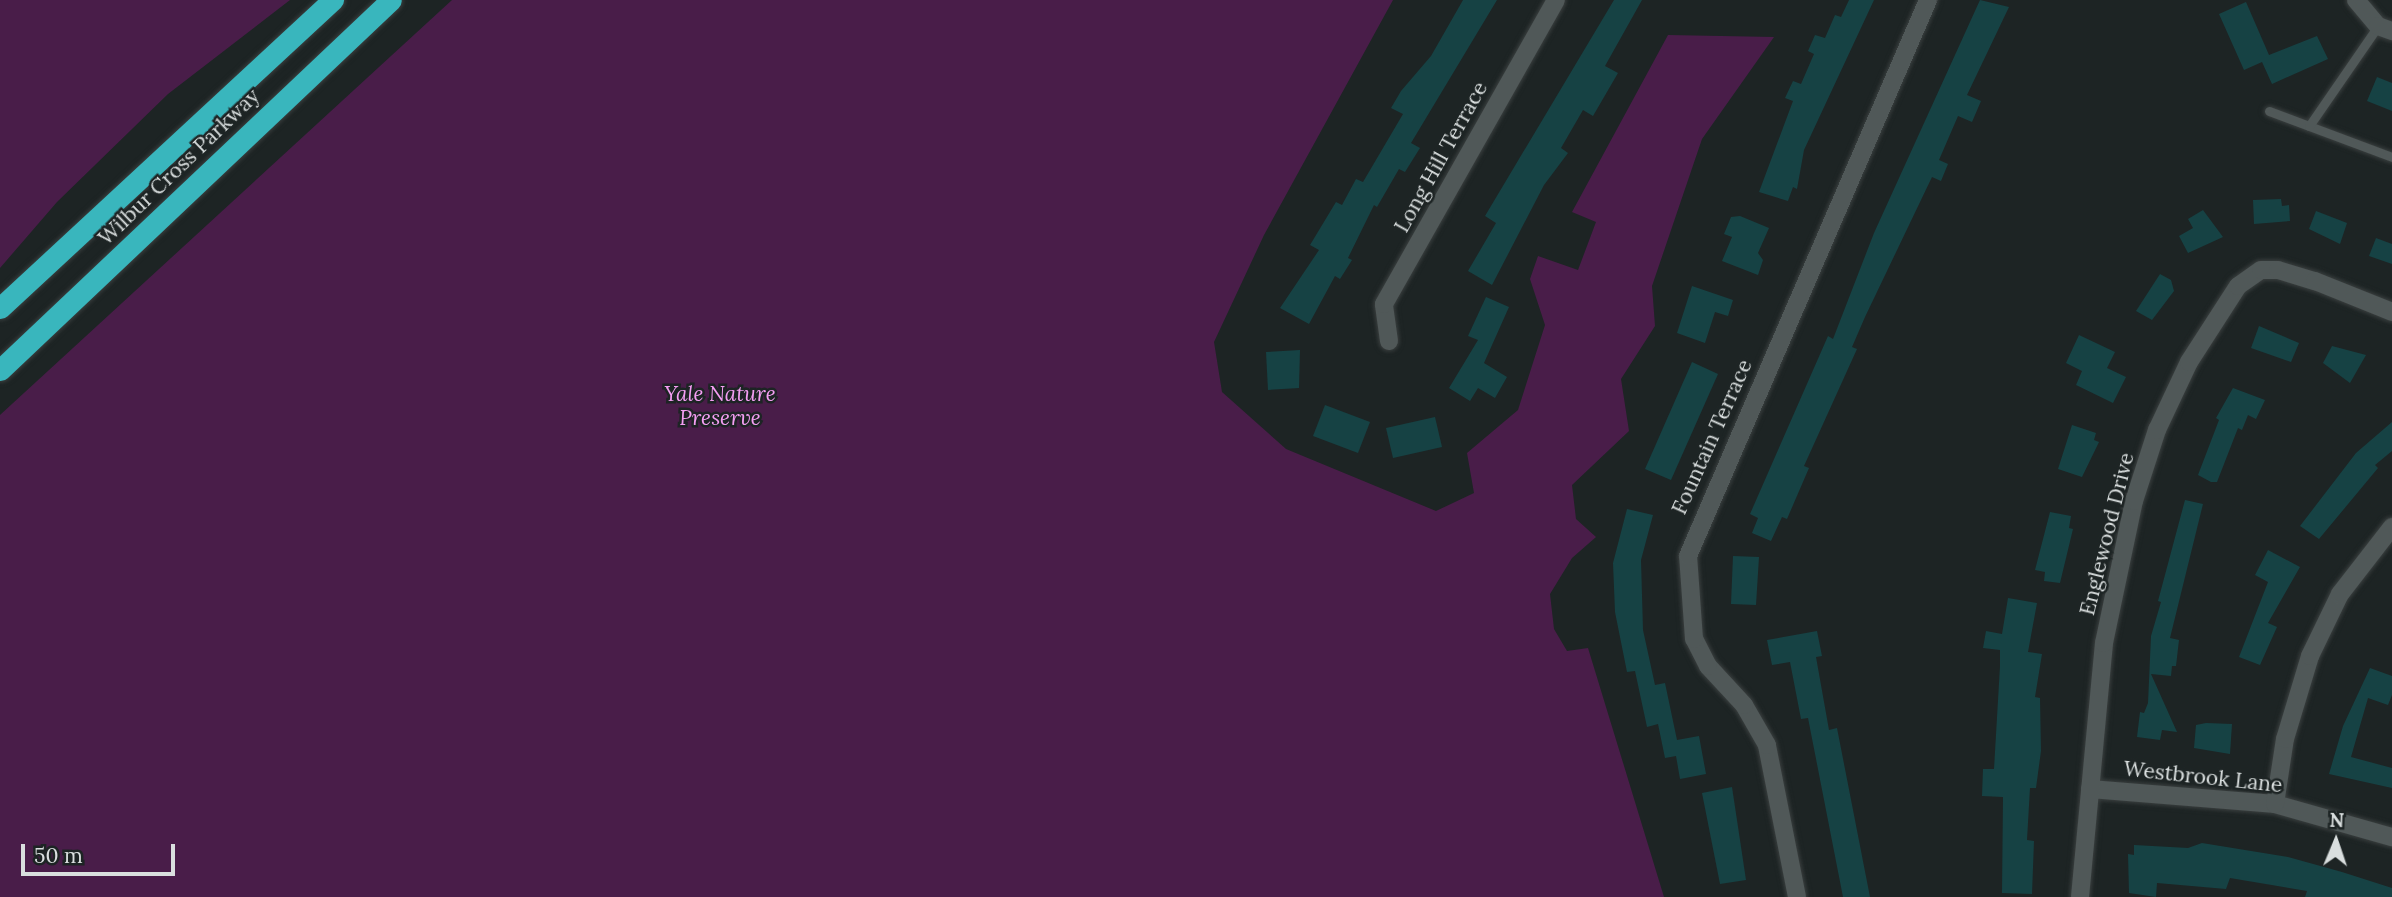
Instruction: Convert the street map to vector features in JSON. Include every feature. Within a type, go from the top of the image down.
[{"type":"highway","name":"Wilbur Cross Parkway","points":[[0,308],[333,0]]},
{"type":"highway","name":"Wilbur Cross Parkway","points":[[0,370],[391,0]]},
{"type":"street","name":"Long Hill Terrace","points":[[1389,341],[1384,304],[1556,0]]},
{"type":"street","name":"Fountain Terrace","points":[[1797,897],[1767,745],[1744,705],[1707,666],[1694,639],[1688,556],[1928,0]]},
{"type":"street","points":[[2356,0],[2385,28]]},
{"type":"street","name":"Englewood Drive","points":[[2080,897],[2104,643],[2134,501],[2157,430],[2189,362],[2238,286],[2260,270],[2278,270],[2315,281],[2392,312]]},
{"type":"street","points":[[2275,804],[2285,739],[2311,656],[2340,594],[2392,527]]},
{"type":"street","name":"Westbrook Lane","points":[[2090,789],[2275,804],[2392,837]]},
{"type":"lane","points":[[2309,126],[2385,28]]},
{"type":"lane","points":[[2269,111],[2392,157]]},
{"type":"green space","points":[[0,0],[290,0],[168,94],[57,202],[0,268]]},
{"type":"green space","name":"Yale Nature Preserve","points":[[452,0],[1393,0],[1264,235],[1214,342],[1222,392],[1286,449],[1436,511],[1474,493],[1467,453],[1518,410],[1545,325],[1530,279],[1538,256],[1578,270],[1596,222],[1572,212],[1668,35],[1774,37],[1702,139],[1652,286],[1655,326],[1621,379],[1629,431],[1572,485],[1576,519],[1596,537],[1572,558],[1550,594],[1554,629],[1567,651],[1588,648],[1664,897],[0,897],[0,415]]},
{"type":"building","points":[[1463,0],[1497,0],[1411,143],[1420,148],[1405,172],[1399,169],[1377,207],[1374,205],[1348,258],[1352,260],[1340,279],[1335,276],[1309,324],[1280,308],[1319,250],[1310,245],[1336,202],[1342,205],[1356,179],[1363,182],[1403,114],[1391,108],[1401,91],[1431,56]]},
{"type":"building","points":[[1614,0],[1642,0],[1605,66],[1618,73],[1593,116],[1583,110],[1561,148],[1568,153],[1544,185],[1492,285],[1468,271],[1496,223],[1485,216]]},
{"type":"building","points":[[1849,0],[1874,0],[1804,150],[1797,189],[1793,187],[1788,201],[1759,192],[1793,101],[1785,98],[1793,81],[1801,84],[1814,54],[1808,51],[1815,35],[1825,38],[1835,15],[1841,17]]},
{"type":"building","points":[[1980,0],[2009,7],[1967,95],[1981,101],[1972,122],[1958,116],[1939,160],[1948,164],[1941,181],[1932,177],[1865,317],[1852,347],[1857,349],[1804,466],[1809,468],[1787,519],[1782,517],[1771,541],[1752,533],[1758,518],[1750,514],[1828,336],[1833,339],[1874,233]]},
{"type":"building","points":[[2246,2],[2269,55],[2317,36],[2328,59],[2272,84],[2262,62],[2244,70],[2219,14]]},
{"type":"building","points":[[2377,77],[2392,83],[2392,111],[2367,101]]},
{"type":"building","points":[[2281,199],[2282,206],[2289,205],[2290,221],[2254,224],[2253,200]]},
{"type":"building","points":[[2203,210],[2223,237],[2188,253],[2179,236],[2193,228],[2188,219]]},
{"type":"building","points":[[2316,211],[2347,223],[2340,244],[2309,229]]},
{"type":"building","points":[[1740,216],[1769,228],[1758,253],[1763,260],[1758,275],[1722,261],[1732,237],[1724,234],[1731,217]]},
{"type":"building","points":[[2376,238],[2392,244],[2392,264],[2369,256]]},
{"type":"building","points":[[2160,274],[2171,280],[2174,291],[2152,320],[2136,311]]},
{"type":"building","points":[[1692,286],[1733,300],[1728,316],[1715,312],[1705,343],[1677,333]]},
{"type":"building","points":[[1486,297],[1509,307],[1484,363],[1507,377],[1495,398],[1478,388],[1470,401],[1449,388],[1478,340],[1468,336]]},
{"type":"building","points":[[2259,326],[2299,343],[2291,362],[2251,348]]},
{"type":"building","points":[[2079,335],[2115,352],[2107,368],[2126,377],[2113,403],[2076,385],[2082,371],[2066,363]]},
{"type":"building","points":[[2332,346],[2366,355],[2350,383],[2323,363]]},
{"type":"building","points":[[1300,350],[1299,388],[1268,390],[1266,352]]},
{"type":"building","points":[[1692,362],[1718,374],[1671,480],[1645,469]]},
{"type":"building","points":[[2233,388],[2265,400],[2256,419],[2248,415],[2242,430],[2238,428],[2217,482],[2211,482],[2198,475],[2219,420],[2216,418]]},
{"type":"building","points":[[1325,405],[1370,422],[1358,453],[1313,436]]},
{"type":"building","points":[[1435,417],[1442,447],[1393,458],[1386,428]]},
{"type":"building","points":[[2392,422],[2392,451],[2375,465],[2378,468],[2319,539],[2300,526],[2356,453]]},
{"type":"building","points":[[2072,425],[2096,433],[2094,440],[2099,442],[2082,477],[2058,469]]},
{"type":"building","points":[[2185,500],[2203,504],[2170,638],[2179,640],[2176,666],[2172,666],[2171,676],[2151,674],[2177,732],[2162,730],[2160,740],[2137,737],[2140,712],[2144,713],[2148,703],[2151,636],[2161,602],[2158,601]]},
{"type":"building","points":[[1627,509],[1653,515],[1641,560],[1643,630],[1655,685],[1665,683],[1677,740],[1699,736],[1706,774],[1680,779],[1676,756],[1665,758],[1658,724],[1647,727],[1635,671],[1627,672],[1615,612],[1613,563]]},
{"type":"building","points":[[2050,512],[2071,516],[2069,528],[2073,529],[2060,583],[2044,581],[2045,572],[2035,570]]},
{"type":"building","points":[[2268,550],[2300,567],[2268,623],[2277,627],[2260,665],[2239,657],[2268,582],[2255,575]]},
{"type":"building","points":[[1733,556],[1759,557],[1756,605],[1731,604]]},
{"type":"building","points":[[2008,598],[2037,603],[2028,652],[2042,654],[2035,697],[2040,698],[2041,751],[2036,788],[2030,788],[2027,840],[2034,841],[2032,894],[2002,893],[2003,797],[1982,796],[1983,769],[1994,769],[2000,666],[2000,650],[1983,648],[1986,631],[2002,634]]},
{"type":"building","points":[[1817,631],[1822,656],[1816,657],[1829,730],[1837,728],[1870,897],[1843,897],[1808,718],[1801,719],[1790,662],[1772,665],[1767,640]]},
{"type":"building","points":[[2370,668],[2392,676],[2392,695],[2388,705],[2368,698],[2351,757],[2392,768],[2392,788],[2329,774],[2343,726]]},
{"type":"building","points":[[2232,724],[2230,754],[2194,748],[2196,725]]},
{"type":"building","points":[[1732,787],[1746,880],[1720,884],[1702,793]]},
{"type":"building","points":[[2202,843],[2288,857],[2342,872],[2392,888],[2392,897],[2305,897],[2307,891],[2230,878],[2226,889],[2157,883],[2156,897],[2129,893],[2128,854],[2134,855],[2134,845],[2188,848]]}]
